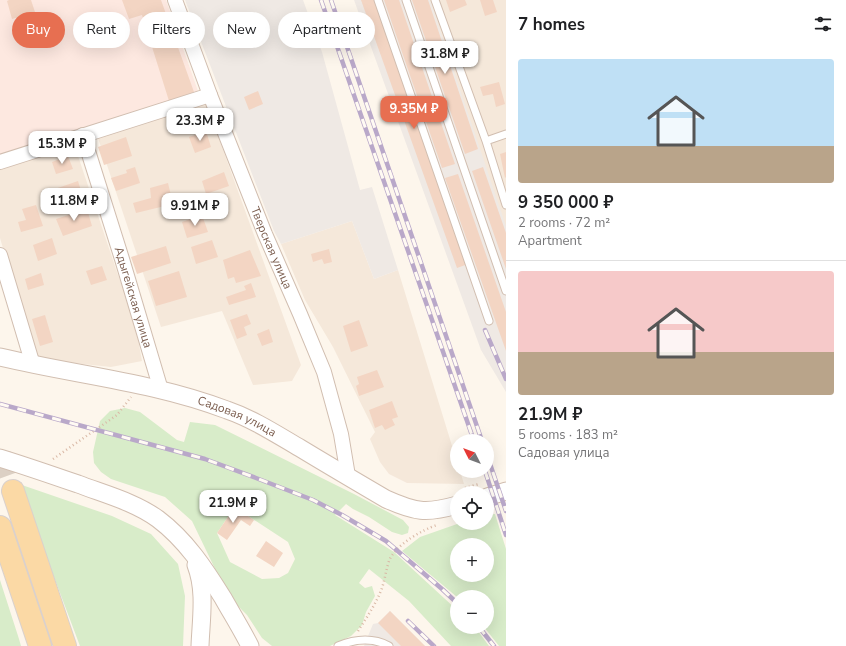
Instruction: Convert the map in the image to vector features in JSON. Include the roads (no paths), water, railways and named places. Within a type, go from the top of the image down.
[{"type":"main road","points":[[13,491],[65,646]]},
{"type":"main road","points":[[0,527],[40,646]]},
{"type":"street","name":"Тверская улица","points":[[175,0],[210,95],[265,234],[324,372],[341,434],[348,476]]},
{"type":"street","points":[[0,162],[210,95]]},
{"type":"street","name":"Адыгейская улица","points":[[83,135],[161,390]]},
{"type":"street","points":[[0,255],[33,365]]},
{"type":"street","name":"Садовая улица","points":[[0,357],[33,365],[99,376],[161,390],[229,410],[267,428],[386,499],[401,506],[416,510],[432,511],[450,507]]},
{"type":"street","points":[[0,458],[46,472],[129,503],[170,528],[190,550],[212,580],[250,646]]},
{"type":"street","points":[[494,495],[506,491]]},
{"type":"street","points":[[190,550],[201,581],[202,596],[200,646]]},
{"type":"lane","points":[[378,0],[489,321]]},
{"type":"lane","points":[[406,0],[506,292]]},
{"type":"lane","points":[[436,0],[486,141],[506,205]]},
{"type":"lane","points":[[486,141],[506,134]]},
{"type":"lane","points":[[338,646],[352,640],[367,639],[389,646]]},
{"type":"tunnel","points":[[0,455],[13,491]]},
{"type":"railway","points":[[321,0],[472,434]]},
{"type":"railway","points":[[331,0],[480,434]]},
{"type":"railway","points":[[485,330],[506,379]]},
{"type":"railway","points":[[0,404],[205,459],[313,500],[386,541],[450,596]]},
{"type":"railway","points":[[494,476],[506,511]]},
{"type":"railway","points":[[487,478],[506,535]]},
{"type":"railway","points":[[408,621],[434,646]]},
{"type":"railway","points":[[485,634],[494,646]]}]
